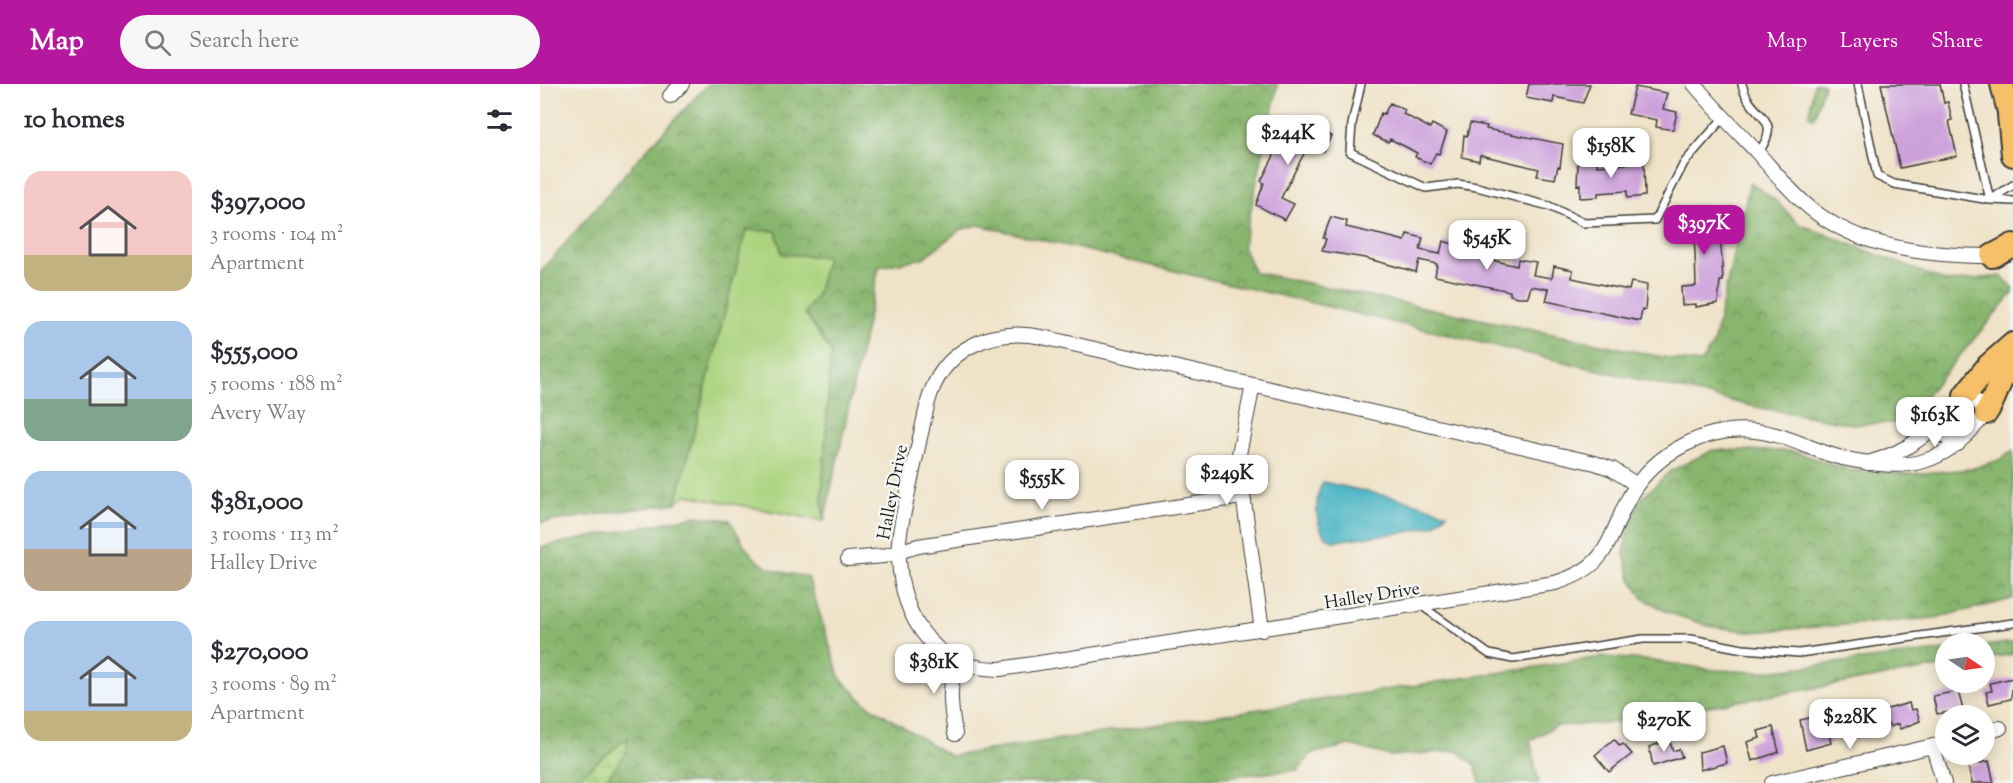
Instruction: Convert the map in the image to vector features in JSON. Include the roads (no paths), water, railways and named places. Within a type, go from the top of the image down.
[{"type":"highway","points":[[2002,84],[2011,119],[2013,154]]},
{"type":"highway","points":[[2003,258],[2013,245]]},
{"type":"highway","points":[[1965,395],[1997,356],[2013,344]]},
{"type":"highway","points":[[1986,413],[2013,360]]},
{"type":"street","points":[[670,96],[682,84]]},
{"type":"street","points":[[1694,84],[1808,207],[1829,221],[1856,235],[1917,251],[2003,258]]},
{"type":"street","name":"Halley Drive","points":[[1637,485],[1612,469],[1595,463],[1032,335],[1002,334],[973,344],[947,364],[930,393],[901,525],[899,552],[907,599],[916,624],[930,642],[958,662],[1000,669],[1541,587],[1581,573],[1610,545],[1637,485],[1659,461],[1681,447],[1706,436],[1731,431],[1775,434],[1830,455],[1868,463],[1894,466],[1913,465],[1932,460],[1958,444],[1986,413]]},
{"type":"street","points":[[1253,385],[1239,444],[1241,497],[1262,630]]},
{"type":"street","points":[[1965,395],[1978,403],[1986,413]]},
{"type":"street","name":"Halley Drive","points":[[1868,463],[1900,453],[1936,426],[1965,395]]},
{"type":"street","points":[[1936,426],[1944,435],[1958,444]]},
{"type":"street","points":[[848,559],[899,552],[918,546],[1241,497]]},
{"type":"street","points":[[955,734],[950,694],[951,678],[958,662]]},
{"type":"street","points":[[1995,730],[2000,728]]},
{"type":"street","points":[[1772,783],[1935,746]]},
{"type":"street","points":[[1942,765],[1944,783]]},
{"type":"lane","points":[[1361,84],[1352,124],[1350,152],[1420,187],[1458,184],[1477,188],[1549,206],[1584,223],[1655,220],[1684,163],[1724,117]]},
{"type":"lane","points":[[1742,84],[1746,97],[1767,123],[1770,131],[1768,139],[1758,153]]},
{"type":"lane","points":[[1858,84],[1877,176],[1894,184],[1990,200],[2013,201]]},
{"type":"lane","points":[[1963,84],[1990,200]]},
{"type":"lane","points":[[1990,200],[2013,185]]},
{"type":"lane","points":[[1422,606],[1489,654],[1513,659],[1643,639],[1673,638],[1743,649],[1799,653],[2013,623]]},
{"type":"water","points":[[1323,482],[1410,501],[1447,513],[1435,525],[1408,532],[1333,541],[1326,537],[1317,514],[1318,497]]}]
